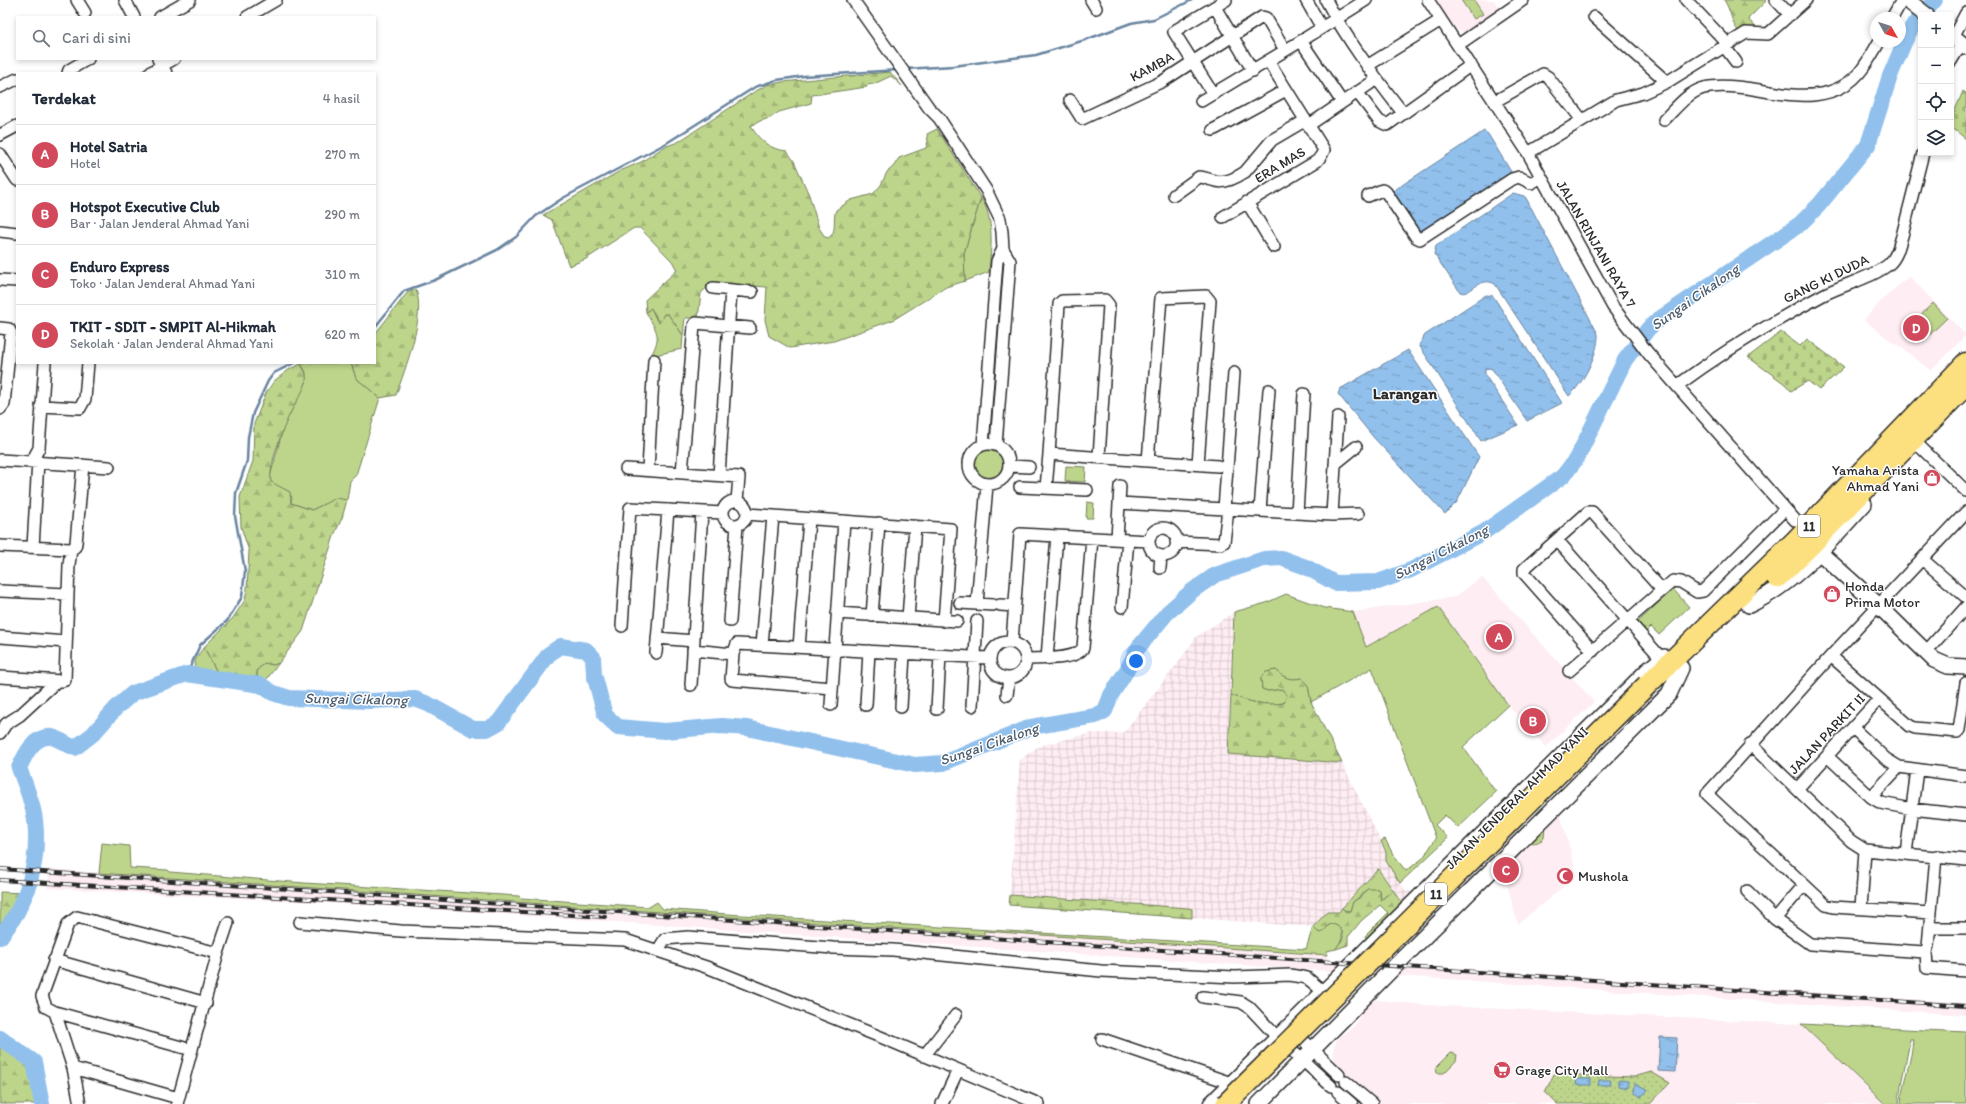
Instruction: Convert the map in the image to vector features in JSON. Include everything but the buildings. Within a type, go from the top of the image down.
[{"type":"highway","name":"JALAN JENDERAL AHMAD YANI","points":[[1226,1104],[1652,689],[1682,668],[1812,544],[1966,363]]},
{"type":"highway","name":"JALAN JENDERAL AHMAD YANI","points":[[1243,1104],[1652,689],[1696,638],[1874,470],[1913,440],[1966,385]]},
{"type":"highway","points":[[1754,582],[1757,567],[1790,531],[1790,515],[1808,514],[1847,473],[1853,470],[1874,470]]},
{"type":"street","points":[[77,0],[85,13]]},
{"type":"street","points":[[125,0],[133,16]]},
{"type":"street","points":[[162,16],[190,0]]},
{"type":"street","points":[[249,16],[276,0]]},
{"type":"street","points":[[853,0],[929,108],[945,127],[986,190],[1000,219],[1002,249],[997,261],[983,445]]},
{"type":"street","points":[[1213,94],[1174,31],[1226,0]]},
{"type":"street","points":[[1306,0],[1322,28]]},
{"type":"street","points":[[1326,0],[1367,66],[1403,113]]},
{"type":"street","points":[[1201,101],[1269,62],[1285,50],[1366,0]]},
{"type":"street","name":"JALAN RINJANI RAYA 7","points":[[1428,0],[1528,153],[1613,307],[1632,334],[1648,353],[1678,385],[1790,515]]},
{"type":"street","points":[[1458,45],[1523,0]]},
{"type":"street","points":[[1686,0],[1726,45],[1736,62]]},
{"type":"street","points":[[1776,0],[1790,15]]},
{"type":"street","points":[[1528,153],[1616,100],[1643,93],[1667,82],[1746,33],[1768,34],[1806,0]]},
{"type":"street","points":[[1895,12],[1902,0]]},
{"type":"street","points":[[1907,0],[1922,12]]},
{"type":"street","points":[[1215,7],[1253,71]]},
{"type":"street","points":[[1954,52],[1966,12]]},
{"type":"street","name":"KAMBA","points":[[1070,100],[1082,119],[1163,81],[1262,17],[1264,17],[1285,50]]},
{"type":"street","points":[[1594,17],[1667,82]]},
{"type":"street","points":[[1367,66],[1441,20]]},
{"type":"street","points":[[1301,41],[1342,102]]},
{"type":"street","points":[[1664,120],[1688,96],[1704,88],[1739,86],[1790,96],[1830,93],[1850,82],[1863,69],[1875,48]]},
{"type":"street","points":[[68,72],[69,70],[86,60]]},
{"type":"street","points":[[151,72],[172,60]]},
{"type":"street","points":[[1269,62],[1307,122]]},
{"type":"street","points":[[1357,92],[1379,122],[1387,125],[1471,65]]},
{"type":"street","points":[[1494,102],[1543,74],[1548,77],[1582,120]]},
{"type":"street","points":[[0,87],[16,79]]},
{"type":"street","points":[[1174,195],[1199,177],[1218,182],[1229,181],[1239,176],[1245,172],[1272,140],[1342,102],[1376,79]]},
{"type":"street","points":[[1213,130],[1286,90]]},
{"type":"street","name":"ERA MAS","points":[[1223,217],[1321,156],[1324,150],[1307,122]]},
{"type":"street","points":[[0,135],[16,127]]},
{"type":"street","points":[[0,154],[16,178]]},
{"type":"street","name":"GANG KI DUDA","points":[[1678,385],[1714,359],[1788,314],[1835,289],[1874,273],[1890,263],[1898,249],[1902,236],[1922,156]]},
{"type":"street","points":[[1368,196],[1382,190],[1386,192],[1416,237],[1420,239],[1512,179],[1519,177],[1531,183],[1541,177]]},
{"type":"street","points":[[1247,202],[1274,247]]},
{"type":"street","points":[[0,231],[16,233]]},
{"type":"street","points":[[996,445],[1010,261],[1002,249]]},
{"type":"street","points":[[0,280],[16,281]]},
{"type":"street","points":[[713,288],[752,292]]},
{"type":"street","points":[[719,475],[731,290]]},
{"type":"street","points":[[1148,461],[1161,298],[1206,296],[1210,301],[1198,464]]},
{"type":"street","points":[[1046,488],[1059,304],[1062,301],[1105,300],[1109,304],[1100,458]]},
{"type":"street","points":[[682,473],[694,325],[696,323],[750,328]]},
{"type":"street","points":[[0,328],[9,329],[11,333],[4,404],[0,409]]},
{"type":"street","points":[[648,470],[654,360]]},
{"type":"street","points":[[33,547],[35,459],[39,448],[44,364]]},
{"type":"street","points":[[41,406],[80,408],[85,399],[88,364]]},
{"type":"street","points":[[1176,542],[1221,544],[1224,542],[1234,373]]},
{"type":"street","points":[[1260,511],[1269,390]]},
{"type":"street","points":[[1297,513],[1304,394]]},
{"type":"street","points":[[1332,515],[1339,477],[1335,464],[1338,417]]},
{"type":"street","points":[[1913,440],[1966,491]]},
{"type":"street","points":[[983,445],[996,445],[1006,453],[1009,466],[1005,478],[1000,482],[988,485],[975,479],[969,467],[972,453],[983,445]]},
{"type":"street","points":[[1335,464],[1356,447]]},
{"type":"street","points":[[0,454],[13,454],[14,460]]},
{"type":"street","points":[[1049,454],[1218,466]]},
{"type":"street","points":[[0,460],[35,459],[109,467]]},
{"type":"street","points":[[0,677],[62,681],[66,676],[67,594],[71,550],[75,547],[76,543],[83,465]]},
{"type":"street","points":[[1009,466],[1048,468]]},
{"type":"street","points":[[626,469],[739,477],[737,501]]},
{"type":"street","points":[[1749,605],[1768,596],[1782,586],[1819,552],[1872,495],[1874,470]]},
{"type":"street","points":[[977,604],[988,485]]},
{"type":"street","points":[[1120,486],[1119,503],[1123,540],[1122,607]]},
{"type":"street","points":[[1020,487],[1087,490]]},
{"type":"street","points":[[723,513],[728,504],[737,501]]},
{"type":"street","points":[[723,513],[727,522],[737,525],[744,521],[747,514],[745,506],[737,501]]},
{"type":"street","points":[[1119,503],[1332,515],[1358,514]]},
{"type":"street","points":[[622,626],[630,510],[632,508],[723,513]]},
{"type":"street","points":[[656,653],[668,510]]},
{"type":"street","points":[[691,685],[702,512]]},
{"type":"street","points":[[1593,651],[1524,573],[1524,569],[1591,512],[1662,590]]},
{"type":"street","points":[[1931,913],[1833,907],[1826,905],[1728,812],[1707,795],[1712,786],[1750,744],[1878,605],[1966,513]]},
{"type":"street","points":[[747,514],[951,529],[953,602],[944,621]]},
{"type":"street","points":[[1569,672],[1673,581],[1677,581],[1697,592],[1703,591],[1790,515]]},
{"type":"street","points":[[762,645],[773,516]]},
{"type":"street","points":[[799,648],[808,519]]},
{"type":"street","points":[[831,705],[844,521]]},
{"type":"street","points":[[872,616],[879,524]]},
{"type":"street","points":[[730,620],[737,525]]},
{"type":"street","points":[[908,618],[915,526]]},
{"type":"street","points":[[1165,529],[1173,533],[1176,542],[1171,553],[1161,556],[1152,551],[1149,541],[1151,535],[1155,531],[1165,529]]},
{"type":"street","points":[[1012,642],[1020,534],[1149,541]]},
{"type":"street","points":[[1047,658],[1056,536]]},
{"type":"street","points":[[1026,659],[1073,656],[1080,652],[1083,648],[1092,538]]},
{"type":"street","points":[[1557,540],[1657,652]]},
{"type":"street","points":[[0,546],[71,550]]},
{"type":"street","points":[[1819,552],[1878,605],[1926,653],[1940,664],[1966,667]]},
{"type":"street","points":[[1160,568],[1161,556]]},
{"type":"street","points":[[1922,559],[1966,597]]},
{"type":"street","points":[[0,591],[67,594]]},
{"type":"street","points":[[953,602],[1014,606]]},
{"type":"street","points":[[1926,653],[1966,607]]},
{"type":"street","points":[[837,613],[957,622]]},
{"type":"street","points":[[972,706],[977,621]]},
{"type":"street","points":[[0,637],[66,642]]},
{"type":"street","points":[[657,638],[733,654]]},
{"type":"street","name":"JALAN JENDERAL AHMAD YANI","points":[[1211,1104],[1583,733],[1657,652],[1696,638]]},
{"type":"street","points":[[1005,642],[1012,642],[1021,647],[1026,659],[1025,666],[1021,673],[1009,678],[1000,677],[994,672],[990,666],[989,658],[995,646],[1005,642]]},
{"type":"street","points":[[832,688],[732,680],[733,654],[737,644],[989,658]]},
{"type":"street","points":[[866,705],[868,652]]},
{"type":"street","points":[[901,707],[904,654]]},
{"type":"street","points":[[937,709],[940,656]]},
{"type":"street","points":[[1831,656],[1910,726],[1915,728],[1957,732],[1964,713],[1966,683]]},
{"type":"street","name":"JALAN JENDERAL AHMAD YANI","points":[[1259,1104],[1669,694],[1682,668]]},
{"type":"street","points":[[1007,696],[1009,678]]},
{"type":"street","points":[[2,727],[20,715],[57,681]]},
{"type":"street","name":"JALAN PARKIT II","points":[[1797,789],[1879,699]]},
{"type":"street","points":[[1853,728],[1886,759],[1899,767],[1966,776]]},
{"type":"street","points":[[1750,744],[1851,841],[1865,850],[1966,860]]},
{"type":"street","points":[[1827,756],[1871,797],[1884,805],[1966,815]]},
{"type":"street","points":[[1871,797],[1899,767]]},
{"type":"street","points":[[1906,853],[1917,770]]},
{"type":"street","points":[[1861,908],[1865,850]]},
{"type":"street","points":[[1936,856],[1930,928],[1926,951],[1927,968],[1966,971]]},
{"type":"street","points":[[1775,918],[1804,885]]},
{"type":"street","points":[[1428,887],[1424,895],[1425,902],[1430,910],[1441,915],[1447,914],[1452,910]]},
{"type":"street","points":[[1748,891],[1775,918],[1810,944],[1926,951]]},
{"type":"street","points":[[192,1050],[55,1012],[46,1007],[42,996],[68,924],[77,917],[218,953]]},
{"type":"street","points":[[300,922],[401,931],[616,939],[658,950],[741,981],[958,1070],[1015,1100],[1039,1104]]},
{"type":"street","points":[[73,1068],[177,1101],[206,1003],[218,953],[228,924]]},
{"type":"street","points":[[1930,928],[1966,928]]},
{"type":"street","points":[[658,950],[665,939],[688,937],[833,948],[893,950],[1101,971],[1235,976],[1290,975],[1307,978],[1324,992]]},
{"type":"street","points":[[54,960],[206,1003]]},
{"type":"street","points":[[1203,997],[1241,1002],[1249,1007],[1277,1037],[1341,1095],[1346,1081]]},
{"type":"street","points":[[55,1012],[73,1068],[80,1104]]},
{"type":"street","points":[[924,1056],[956,1015]]},
{"type":"street","points":[[1289,1026],[1372,1104]]},
{"type":"street","points":[[1102,1039],[1231,1083]]},
{"type":"street","points":[[942,1104],[958,1070]]},
{"type":"shaded area","points":[[1436,0],[1494,0],[1499,8],[1464,32],[1457,30]]},
{"type":"shaded area","points":[[1909,276],[1966,335],[1931,371],[1864,320],[1882,300]]},
{"type":"shaded area","points":[[1482,577],[1594,702],[1546,747],[1507,704],[1438,607],[1365,648],[1353,612],[1455,597]]},
{"type":"shaded area","points":[[1234,612],[1228,754],[1342,763],[1386,852],[1386,861],[1405,890],[1414,893],[1398,912],[1398,897],[1379,869],[1339,912],[1327,912],[1313,927],[1192,918],[1192,909],[1188,908],[1010,895],[1020,760],[1036,748],[1046,744],[1092,733],[1124,732],[1196,637]]},
{"type":"shaded area","points":[[1560,813],[1577,875],[1518,924],[1503,870]]},
{"type":"shaded area","points":[[49,869],[984,935],[984,931],[1327,955],[1327,959],[1966,1003],[1966,1015],[385,906],[47,888]]},
{"type":"shaded area","points":[[1369,999],[1425,1005],[1801,1024],[1885,1104],[1380,1104],[1338,1067],[1334,1059],[1333,1050],[1337,1040],[1355,1025]]},
{"type":"green space","points":[[1461,0],[1474,0],[1483,14],[1474,19]]},
{"type":"green space","points":[[1724,0],[1767,0],[1748,19],[1759,31],[1739,32],[1734,25]]},
{"type":"green space","points":[[890,72],[902,86],[891,76],[874,84],[866,85],[867,87],[812,95],[811,103],[779,112],[770,118],[751,126],[766,144],[787,151],[794,161],[809,195],[819,228],[825,237],[828,238],[834,230],[836,210],[851,200],[873,194],[881,185],[887,172],[893,167],[899,158],[926,148],[928,141],[927,134],[937,129],[981,198],[964,253],[965,281],[946,287],[893,320],[834,341],[790,348],[769,336],[765,320],[767,287],[712,283],[701,293],[698,318],[685,318],[683,335],[668,314],[664,314],[659,323],[651,308],[646,312],[645,300],[677,270],[672,261],[640,228],[634,228],[586,259],[569,266],[552,220],[543,215],[620,171],[641,162],[664,147],[678,142],[767,85],[782,82]]},
{"type":"green space","points":[[1963,91],[1966,93],[1966,139],[1954,129],[1954,113]]},
{"type":"green space","points":[[981,198],[988,215],[991,234],[989,272],[965,281],[964,253]]},
{"type":"green space","points":[[416,290],[418,301],[418,313],[413,342],[396,395],[380,398],[356,378],[351,364],[376,364],[376,333],[407,293]]},
{"type":"green space","points":[[1933,303],[1947,318],[1923,341],[1909,326]]},
{"type":"green space","points":[[651,308],[657,321],[665,314],[668,314],[683,335],[682,349],[651,356],[656,343],[657,334],[646,312]]},
{"type":"green space","points":[[1781,332],[1800,346],[1807,339],[1844,367],[1819,390],[1808,381],[1791,391],[1785,384],[1748,357]]},
{"type":"green space","points":[[301,364],[351,364],[356,378],[380,398],[356,475],[350,481],[347,500],[322,505],[312,510],[291,503],[292,497],[284,490],[271,483],[270,477],[284,425],[306,383],[306,372]]},
{"type":"green space","points":[[301,364],[306,374],[305,384],[303,391],[290,413],[278,444],[272,465],[271,482],[290,492],[291,503],[312,510],[336,498],[347,500],[303,631],[279,663],[273,665],[264,663],[257,670],[257,678],[218,674],[204,647],[233,618],[245,600],[249,551],[241,527],[240,497],[253,461],[254,424],[266,393],[274,381],[290,369]]},
{"type":"green space","points":[[988,449],[994,450],[1002,458],[1002,470],[994,478],[988,479],[982,478],[974,470],[973,464],[974,458],[982,450]]},
{"type":"green space","points":[[1066,466],[1086,467],[1085,482],[1065,481]]},
{"type":"green space","points":[[1087,502],[1094,503],[1093,518],[1086,518]]},
{"type":"green space","points":[[1673,589],[1689,607],[1659,635],[1651,627],[1646,632],[1638,622]]},
{"type":"green space","points":[[1286,594],[1325,608],[1353,612],[1366,647],[1438,607],[1508,705],[1463,747],[1496,792],[1458,828],[1445,815],[1435,825],[1448,838],[1400,883],[1386,861],[1386,852],[1381,841],[1385,839],[1394,856],[1406,871],[1423,858],[1436,838],[1372,668],[1311,702],[1308,686],[1302,678],[1288,678],[1276,670],[1266,672],[1261,678],[1262,689],[1268,691],[1282,689],[1287,695],[1284,703],[1257,703],[1231,695],[1234,612],[1266,603]]},
{"type":"green space","points":[[204,647],[218,674],[195,670],[195,660]]},
{"type":"green space","points":[[266,662],[273,665],[279,663],[266,680],[257,678],[257,670]]},
{"type":"green space","points":[[1276,670],[1288,678],[1302,678],[1308,686],[1311,702],[1342,763],[1228,754],[1231,695],[1257,703],[1284,703],[1287,695],[1282,689],[1268,691],[1262,689],[1261,678],[1266,672]]},
{"type":"green space","points":[[1545,828],[1544,838],[1540,840],[1542,841],[1530,844]]},
{"type":"green space","points":[[102,843],[129,846],[130,868],[168,870],[170,872],[304,883],[519,896],[521,898],[649,907],[657,902],[663,909],[741,915],[1306,949],[1313,927],[1318,932],[1329,925],[1334,924],[1342,929],[1342,939],[1336,949],[1327,951],[1327,955],[984,931],[984,935],[99,873]]},
{"type":"green space","points":[[1378,869],[1393,890],[1381,900],[1380,891],[1377,889],[1364,893],[1353,902],[1350,911],[1344,910],[1342,908]]},
{"type":"green space","points":[[1367,889],[1378,889],[1380,891],[1381,900],[1393,890],[1401,902],[1400,907],[1368,942],[1365,936],[1388,913],[1380,905],[1361,921],[1348,937],[1348,945],[1336,949],[1343,937],[1340,928],[1330,924],[1322,933],[1318,932],[1313,927],[1327,912],[1339,912],[1342,908],[1346,912],[1350,911],[1353,902],[1362,896]]},
{"type":"green space","points":[[0,892],[24,893],[20,903],[0,929]]},
{"type":"green space","points":[[1010,895],[1188,908],[1192,909],[1192,918],[1009,905]]},
{"type":"green space","points":[[1801,1024],[1966,1032],[1966,1104],[1901,1104],[1913,1039],[1910,1039],[1899,1104],[1885,1104]]},
{"type":"green space","points":[[0,1047],[22,1055],[34,1083],[35,1104],[0,1104]]},
{"type":"green space","points":[[1452,1053],[1457,1055],[1456,1061],[1444,1073],[1437,1073],[1436,1067],[1449,1054]]},
{"type":"green space","points":[[1651,1072],[1670,1083],[1650,1104],[1557,1104],[1545,1092],[1554,1074],[1634,1077]]},
{"type":"water","points":[[1484,131],[1488,134],[1513,175],[1421,236],[1393,191]]},
{"type":"water","points":[[1513,193],[1526,198],[1598,334],[1596,350],[1585,376],[1569,396],[1495,284],[1484,282],[1467,292],[1460,292],[1434,254],[1436,246]]},
{"type":"water","points":[[1486,295],[1493,296],[1562,403],[1527,421],[1492,369],[1485,369],[1485,375],[1518,425],[1481,441],[1419,345],[1425,335]]},
{"type":"water","points":[[1408,350],[1479,457],[1457,502],[1445,514],[1374,438],[1338,394],[1340,389]]},
{"type":"water","points":[[1660,1037],[1677,1038],[1675,1072],[1658,1071]]},
{"type":"water","points":[[1577,1079],[1591,1079],[1591,1085],[1576,1085]]},
{"type":"water","points":[[1599,1080],[1611,1080],[1610,1085],[1598,1085]]},
{"type":"water","points":[[1618,1080],[1628,1081],[1628,1088],[1618,1086]]},
{"type":"water","points":[[1635,1083],[1648,1090],[1641,1097],[1634,1092]]},
{"type":"waterway","points":[[905,69],[953,66],[1036,55],[1085,40],[1131,23],[1154,19],[1192,0]]},
{"type":"waterway","name":"Sungai Cikalong","points":[[1925,12],[1935,0]]},
{"type":"waterway","name":"Sungai Cikalong","points":[[0,937],[18,911],[30,882],[33,867],[36,836],[35,820],[31,800],[19,768],[27,752],[40,739],[46,737],[55,738],[75,748],[93,734],[116,708],[133,693],[187,674],[261,685],[273,693],[289,698],[370,701],[415,699],[428,704],[473,729],[487,729],[498,723],[549,654],[561,646],[586,650],[593,657],[594,674],[605,715],[618,727],[665,731],[722,726],[747,728],[915,765],[943,763],[1031,727],[1095,716],[1105,711],[1111,695],[1127,670],[1138,648],[1167,613],[1192,591],[1215,575],[1264,559],[1281,558],[1306,567],[1335,583],[1378,582],[1411,570],[1484,532],[1563,476],[1577,458],[1625,360],[1648,329],[1658,320],[1800,224],[1819,205],[1868,145],[1890,76],[1912,27],[1918,20]]},
{"type":"waterway","points":[[376,326],[404,291],[435,280],[497,250],[516,237],[536,216],[563,198],[665,144],[755,87],[777,80],[804,76],[898,70]]},
{"type":"waterway","points":[[187,674],[200,645],[227,621],[242,597],[245,571],[235,516],[236,493],[247,461],[248,437],[253,413],[268,381],[274,373],[292,364]]},
{"type":"waterway","name":"Sungai Cikalong","points":[[0,1038],[34,1062],[42,1104]]},
{"type":"railway","points":[[0,869],[1966,1006]]},
{"type":"railway","points":[[0,880],[605,917]]},
{"type":"place","name":"TKIT - SDIT - SMPIT Al-Hikmah","points":[[1916,328]]},
{"type":"place","name":"Yamaha Arista Ahmad Yani","points":[[1932,478]]},
{"type":"place","name":"Honda Prima Motor","points":[[1832,594]]},
{"type":"place","name":"Hotel Satria","points":[[1499,637]]},
{"type":"place","name":"Hotspot Executive Club","points":[[1533,721]]},
{"type":"place","name":"Enduro Express","points":[[1506,870]]},
{"type":"place","name":"Mushola","points":[[1565,876]]},
{"type":"place","name":"Grage City Mall","points":[[1502,1070]]},
{"type":"district","name":"Larangan","points":[[1405,393]]}]
